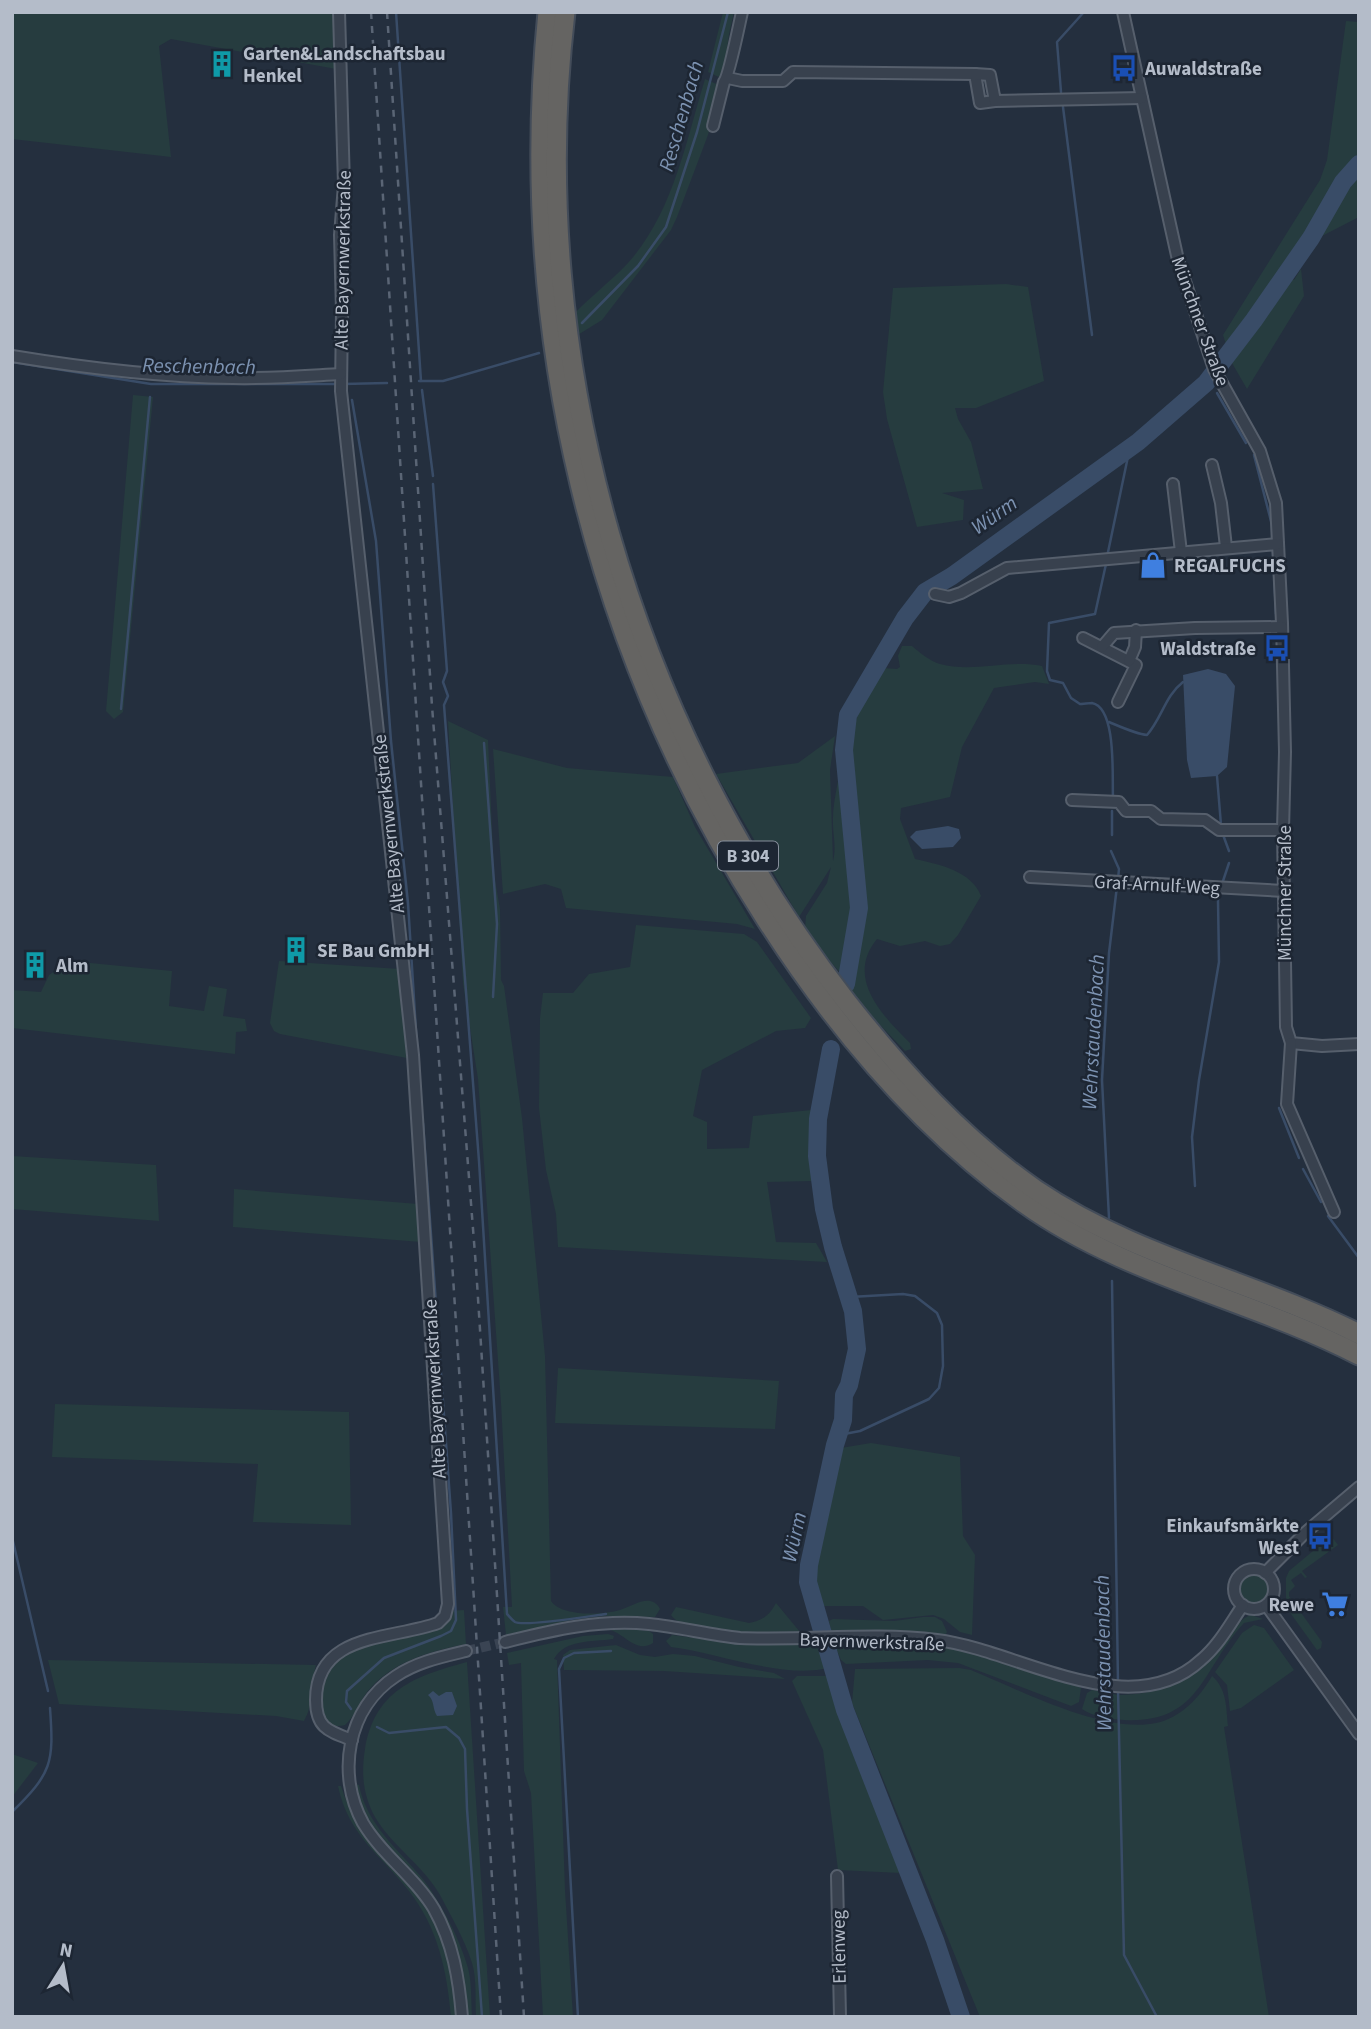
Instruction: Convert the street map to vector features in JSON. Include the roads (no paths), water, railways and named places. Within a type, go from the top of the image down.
[{"type":"highway","name":"B 304","points":[[548,12],[540,136],[543,255],[556,370],[576,474],[609,592],[652,705],[700,807],[750,895],[806,981],[875,1066],[926,1121],[981,1171],[1027,1205],[1077,1236],[1169,1277],[1323,1337],[1359,1355]]},
{"type":"highway","name":"B 304","points":[[565,12],[557,125],[560,253],[573,368],[593,472],[626,587],[646,643],[704,775],[751,862],[805,946],[877,1040],[938,1108],[1003,1166],[1060,1205],[1106,1231],[1302,1308],[1359,1334]]},
{"type":"street","name":"Alte Bayernwerkstraße","points":[[339,12],[344,186],[340,235],[341,382],[414,1055],[448,1604],[438,1623],[346,1647],[327,1662],[317,1684],[317,1717],[324,1729],[352,1740]]},
{"type":"street","points":[[713,126],[724,82],[728,78],[730,58],[742,12]]},
{"type":"street","name":"Münchner Straße","points":[[1123,12],[1178,260],[1217,374],[1264,462],[1276,503],[1285,752],[1283,891],[1286,1027],[1291,1043],[1287,1104],[1335,1212]]},
{"type":"street","points":[[730,58],[742,81]]},
{"type":"street","points":[[728,78],[742,81],[783,81],[793,72],[975,74],[990,75],[995,101],[1142,98]]},
{"type":"street","points":[[12,356],[94,369],[157,375],[341,382]]},
{"type":"street","points":[[1212,466],[1221,503],[1226,547]]},
{"type":"street","points":[[1173,484],[1181,552]]},
{"type":"street","points":[[935,594],[948,597],[961,593],[1007,568],[1278,544]]},
{"type":"street","points":[[1102,647],[1114,632],[1282,627]]},
{"type":"street","points":[[1129,661],[1135,647],[1136,630]]},
{"type":"street","points":[[1083,638],[1136,665],[1118,702]]},
{"type":"street","points":[[1072,800],[1119,802],[1126,811],[1151,811],[1161,819],[1205,820],[1222,831],[1283,830]]},
{"type":"street","name":"Graf-Arnulf-Weg","points":[[1030,877],[1283,891]]},
{"type":"street","points":[[1291,1043],[1304,1046],[1359,1044]]},
{"type":"street","points":[[1265,1573],[1306,1532],[1359,1487]]},
{"type":"street","points":[[1253,1570],[1265,1573],[1270,1578],[1273,1597],[1266,1605],[1257,1609],[1243,1605],[1236,1597],[1237,1579],[1241,1574],[1253,1570]]},
{"type":"street","name":"Bayernwerkstraße","points":[[506,1642],[564,1628],[611,1623],[649,1624],[713,1636],[740,1638],[922,1639],[964,1645],[1108,1687],[1126,1689],[1155,1685],[1189,1670],[1209,1652],[1243,1605]]},
{"type":"street","points":[[1266,1605],[1359,1734]]},
{"type":"street","points":[[462,2017],[453,1959],[435,1911],[415,1883],[370,1833],[352,1799],[348,1773],[352,1740],[364,1710],[379,1690],[392,1678],[423,1662],[466,1651]]},
{"type":"street","name":"Erlenweg","points":[[837,1877],[840,2017]]},
{"type":"water","points":[[1208,669],[1226,674],[1235,686],[1227,767],[1217,776],[1191,778],[1187,760],[1183,675]]},
{"type":"water","points":[[948,826],[959,829],[961,838],[953,847],[922,849],[910,837],[916,831]]},
{"type":"water","points":[[433,1691],[439,1696],[452,1692],[457,1706],[453,1715],[437,1716],[428,1695]]},
{"type":"waterway","points":[[396,12],[421,381]]},
{"type":"waterway","name":"Reschenbach","points":[[582,323],[638,266],[666,227],[697,132],[728,12]]},
{"type":"waterway","points":[[1061,92],[1057,42],[1084,12]]},
{"type":"waterway","points":[[1063,107],[1092,335]]},
{"type":"waterway","name":"Würm","points":[[846,984],[859,908],[844,750],[848,715],[905,618],[925,592],[952,576],[1138,442],[1206,383],[1254,320],[1311,238],[1343,182],[1359,164]]},
{"type":"waterway","name":"Reschenbach","points":[[419,381],[443,381],[539,353]]},
{"type":"waterway","name":"Reschenbach","points":[[12,362],[151,384],[336,384]]},
{"type":"waterway","name":"Würm","points":[[1211,376],[1212,381]]},
{"type":"waterway","name":"Reschenbach","points":[[343,384],[387,383]]},
{"type":"waterway","points":[[422,390],[433,476]]},
{"type":"waterway","points":[[1217,393],[1246,443]]},
{"type":"waterway","points":[[121,709],[150,397]]},
{"type":"waterway","points":[[352,400],[376,541],[391,741],[408,903],[417,1047]]},
{"type":"waterway","points":[[1107,557],[1130,447]]},
{"type":"waterway","points":[[1254,455],[1272,525]]},
{"type":"waterway","points":[[433,484],[447,671],[443,682],[448,696],[444,705],[479,1161],[507,1614],[515,1622],[521,1623],[606,1614]]},
{"type":"waterway","points":[[1273,551],[1276,614]]},
{"type":"waterway","points":[[1106,564],[1095,614],[1049,623],[1047,671],[1050,680],[1063,683],[1071,698],[1080,704],[1092,703],[1100,708],[1106,717],[1112,744],[1113,798]]},
{"type":"waterway","points":[[1109,722],[1147,735],[1172,694],[1183,682]]},
{"type":"waterway","points":[[484,743],[497,924],[493,997]]},
{"type":"waterway","points":[[1217,776],[1221,825]]},
{"type":"waterway","name":"Wehrstaudenbach","points":[[1112,811],[1112,835]]},
{"type":"waterway","points":[[1222,832],[1229,851]]},
{"type":"waterway","name":"Wehrstaudenbach","points":[[1111,851],[1119,869],[1118,879]]},
{"type":"waterway","points":[[1222,884],[1229,863]]},
{"type":"waterway","name":"Wehrstaudenbach","points":[[1109,1218],[1102,1080],[1109,953],[1117,886]]},
{"type":"waterway","points":[[1195,1186],[1192,1137],[1219,962],[1220,891]]},
{"type":"waterway","name":"Würm","points":[[831,1049],[818,1119],[817,1156],[824,1209],[853,1311],[857,1349],[844,1395],[843,1420],[809,1565],[808,1582],[845,1710],[935,1940],[961,2017]]},
{"type":"waterway","points":[[1279,1108],[1299,1158]]},
{"type":"waterway","points":[[351,1709],[346,1702],[347,1691],[384,1658],[451,1631],[456,1620],[451,1513],[423,1123]]},
{"type":"waterway","points":[[1303,1169],[1321,1202]]},
{"type":"waterway","points":[[1328,1216],[1359,1258]]},
{"type":"waterway","name":"Wehrstaudenbach","points":[[1112,1281],[1118,1683]]},
{"type":"waterway","points":[[839,1435],[860,1431],[929,1399],[939,1388],[943,1366],[942,1325],[937,1313],[915,1296],[903,1294],[850,1297]]},
{"type":"waterway","name":"Reschenbach","points":[[12,1537],[48,1691]]},
{"type":"waterway","points":[[578,2017],[559,1669],[564,1658],[574,1653],[611,1651]]},
{"type":"waterway","name":"Wehrstaudenbach","points":[[1118,1689],[1124,1955],[1157,2017]]},
{"type":"waterway","name":"Reschenbach","points":[[12,1812],[35,1787],[48,1766],[51,1742],[50,1708]]},
{"type":"waterway","points":[[377,1727],[389,1733],[446,1727],[459,1738],[465,1749],[482,2017]]},
{"type":"tunnel","points":[[466,1651],[505,1642]]},
{"type":"railway","points":[[371,12],[501,2017]]},
{"type":"railway","points":[[387,12],[432,706],[476,1267],[524,2017]]},
{"type":"place","name":"Garten&Landschaftsbau Henkel","points":[[222,64]]},
{"type":"place","name":"Auwaldstraße","points":[[1124,68]]},
{"type":"place","name":"REGALFUCHS","points":[[1153,565]]},
{"type":"place","name":"Waldstraße","points":[[1277,648]]},
{"type":"place","name":"SE Bau GmbH","points":[[296,950]]},
{"type":"place","name":"Alm","points":[[35,965]]},
{"type":"place","name":"Einkaufsmärkte West","points":[[1320,1536]]},
{"type":"place","name":"Rewe","points":[[1335,1604]]}]
